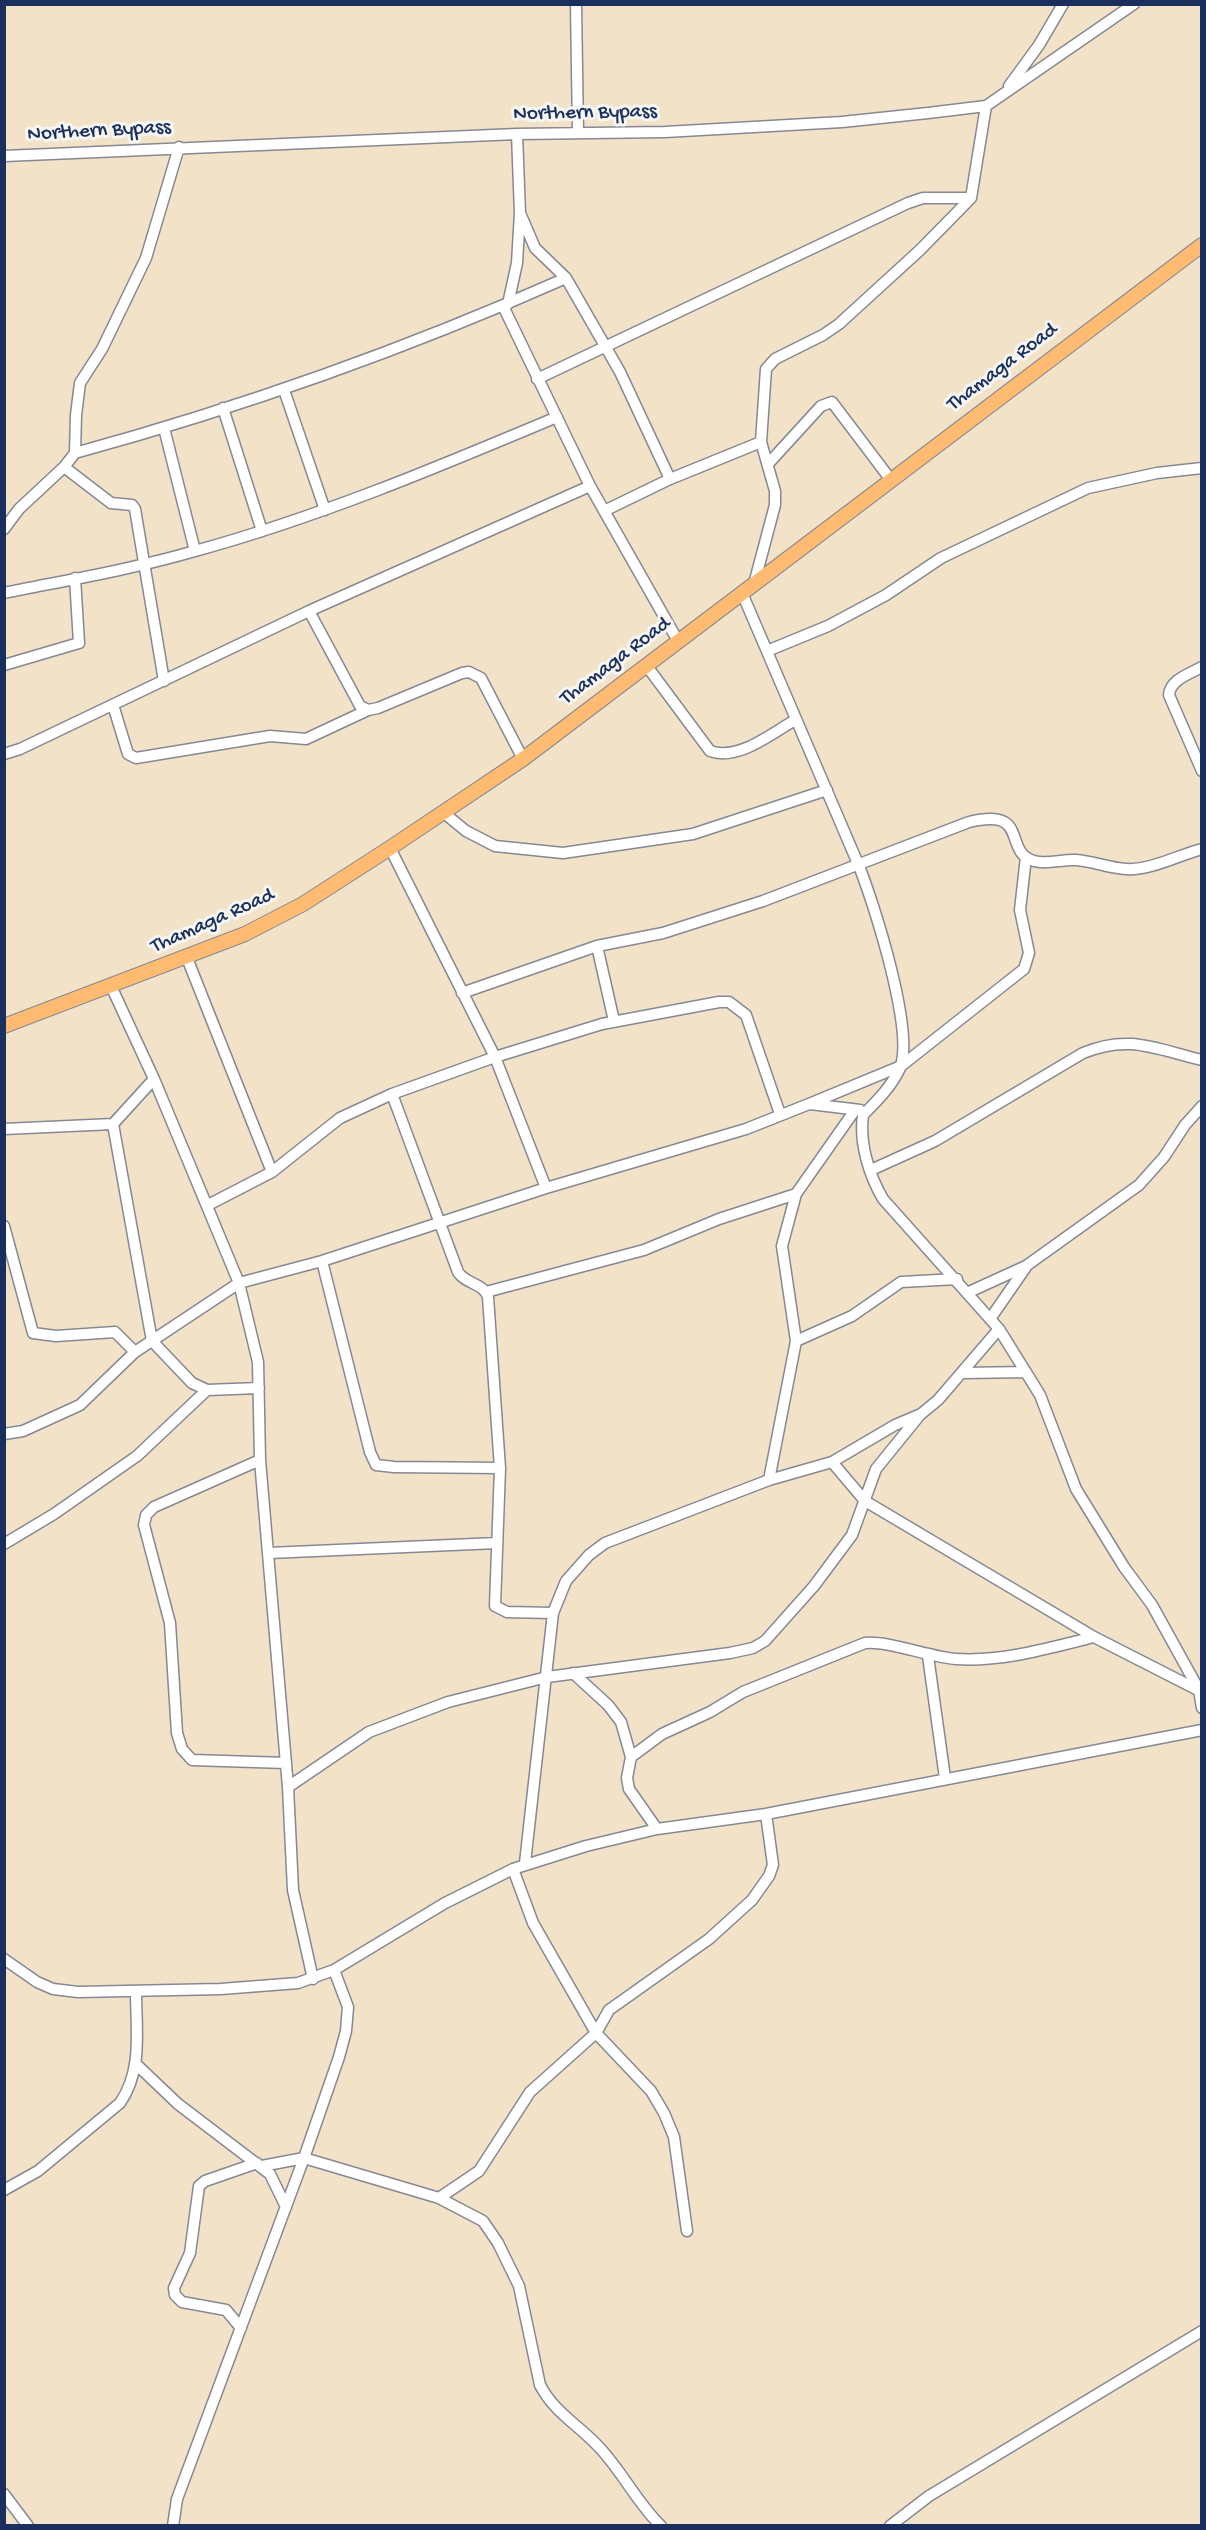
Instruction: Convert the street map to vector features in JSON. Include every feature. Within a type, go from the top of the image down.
[{"type":"main road","name":"Thamaga Road","points":[[4,1026],[245,934],[303,904],[390,849],[524,759],[1202,244]]},
{"type":"street","points":[[576,4],[578,132]]},
{"type":"street","points":[[1005,92],[1039,45],[1063,4]]},
{"type":"street","points":[[754,584],[775,505],[775,491],[761,442],[766,369],[775,359],[823,335],[839,324],[920,250],[971,198],[986,106],[1134,4]]},
{"type":"street","name":"Northern Bypass","points":[[4,156],[517,134],[665,132],[819,124],[986,106]]},
{"type":"street","points":[[517,134],[520,213],[518,263],[505,305],[537,380],[590,486],[678,641]]},
{"type":"street","points":[[75,453],[80,383],[102,349],[146,258],[178,147]]},
{"type":"street","points":[[537,380],[605,345],[908,203],[923,198],[971,198]]},
{"type":"street","points":[[520,213],[535,248],[566,278],[605,345],[670,479]]},
{"type":"street","points":[[5,526],[75,453],[284,390],[401,348],[566,278]]},
{"type":"street","points":[[284,390],[325,510]]},
{"type":"street","points":[[768,464],[821,406],[831,402],[836,404],[891,480]]},
{"type":"street","points":[[223,408],[262,531]]},
{"type":"street","points":[[4,592],[146,564],[262,531],[420,475],[557,417]]},
{"type":"street","points":[[164,428],[195,551]]},
{"type":"street","points":[[604,511],[670,479],[761,442]]},
{"type":"street","points":[[64,467],[111,503],[134,507],[146,564],[164,681]]},
{"type":"street","points":[[766,651],[828,626],[886,595],[941,558],[1088,488],[1202,468]]},
{"type":"street","points":[[4,754],[20,749],[309,611],[590,486]]},
{"type":"street","points":[[4,665],[79,644],[75,578]]},
{"type":"street","points":[[742,593],[871,897],[892,973],[903,1052],[901,1066],[893,1081],[861,1110],[796,1194],[782,1246],[796,1341],[769,1480]]},
{"type":"street","points":[[309,611],[357,702],[368,710]]},
{"type":"street","points":[[646,665],[710,751],[718,754],[738,752],[795,720]]},
{"type":"street","points":[[1202,667],[1175,682],[1170,688],[1169,695],[1202,771]]},
{"type":"street","points":[[113,705],[128,754],[136,758],[270,736],[306,739],[368,710],[462,673],[476,674],[481,678],[524,759]]},
{"type":"street","points":[[444,813],[466,831],[495,846],[563,853],[693,834],[827,790]]},
{"type":"street","points":[[462,993],[597,946],[663,933],[763,901],[969,822],[988,818],[1000,818],[1007,824],[1026,857],[1035,861],[1076,860],[1129,870],[1202,849]]},
{"type":"street","points":[[390,849],[495,1057],[546,1188]]},
{"type":"street","points":[[4,1434],[23,1431],[80,1405],[135,1352],[239,1283],[322,1261],[546,1188],[746,1129],[780,1113],[809,1104],[901,1066],[1024,969],[1029,953],[1020,910],[1026,857]]},
{"type":"street","points":[[597,946],[614,1021]]},
{"type":"street","points":[[187,958],[272,1172]]},
{"type":"street","points":[[111,986],[154,1079],[239,1283],[258,1362],[260,1460],[288,1787],[294,1898],[313,1979]]},
{"type":"street","points":[[208,1205],[272,1172],[340,1118],[392,1094],[495,1057],[614,1021],[719,1002],[729,1002],[746,1015],[780,1113]]},
{"type":"street","points":[[871,1170],[935,1141],[1083,1053],[1103,1044],[1126,1041],[1202,1060]]},
{"type":"street","points":[[4,1129],[113,1124],[154,1079]]},
{"type":"street","points":[[392,1094],[462,1279],[486,1292],[604,1263],[796,1194]]},
{"type":"street","points":[[809,1104],[861,1110]]},
{"type":"street","points":[[969,1293],[1026,1266],[1139,1185],[1164,1157],[1185,1125],[1202,1106]]},
{"type":"street","points":[[861,1110],[862,1132],[871,1170],[883,1199],[957,1279],[999,1329],[1026,1372],[1040,1395],[1076,1489],[1124,1567],[1152,1605],[1199,1690],[1202,1708]]},
{"type":"street","points":[[113,1124],[152,1341],[192,1383],[207,1390],[259,1388]]},
{"type":"street","points":[[4,1227],[9,1268],[33,1333],[56,1336],[115,1332],[135,1352]]},
{"type":"street","points":[[322,1261],[370,1452],[376,1465],[500,1467]]},
{"type":"street","points":[[990,1319],[1026,1266]]},
{"type":"street","points":[[796,1341],[852,1316],[901,1282],[957,1279]]},
{"type":"street","points":[[486,1292],[500,1467],[495,1606],[507,1612],[553,1613]]},
{"type":"street","points":[[288,1787],[369,1732],[448,1702],[547,1677],[730,1653],[753,1648],[765,1641],[814,1586],[852,1535],[876,1469],[921,1414],[938,1400],[963,1373],[999,1329]]},
{"type":"street","points":[[963,1373],[1026,1372]]},
{"type":"street","points":[[4,1544],[54,1514],[137,1456],[207,1390]]},
{"type":"street","points":[[525,1863],[553,1613],[566,1581],[589,1555],[605,1543],[769,1480],[831,1462],[895,1425],[921,1414]]},
{"type":"street","points":[[260,1460],[154,1507],[146,1515],[144,1526],[170,1623],[177,1733],[182,1749],[192,1760],[286,1762]]},
{"type":"street","points":[[831,1462],[865,1501],[1010,1590],[1094,1637],[1199,1690]]},
{"type":"street","points":[[269,1553],[497,1543]]},
{"type":"street","points":[[631,1757],[662,1734],[710,1712],[743,1692],[865,1643],[881,1644],[928,1656],[987,1659],[1094,1637]]},
{"type":"street","points":[[928,1656],[945,1778]]},
{"type":"street","points":[[573,1673],[615,1712],[621,1722],[631,1757],[627,1778],[629,1789],[657,1829]]},
{"type":"street","points":[[4,1959],[37,1982],[53,1989],[78,1992],[284,1985],[313,1979],[334,1970],[445,1903],[525,1863],[657,1829],[766,1814],[1202,1730]]},
{"type":"street","points":[[439,2198],[478,2171],[530,2092],[597,2033],[611,2008],[709,1939],[752,1900],[769,1876],[773,1865],[766,1814]]},
{"type":"street","points":[[513,1869],[533,1923],[597,2033],[651,2091],[671,2128],[687,2231]]},
{"type":"street","points":[[173,2526],[177,2499],[304,2158],[346,2031],[346,1999],[334,1970]]},
{"type":"street","points":[[4,2190],[38,2171],[120,2103],[132,2083],[136,2064],[136,1991]]},
{"type":"street","points":[[136,2064],[178,2104],[260,2165],[276,2181],[286,2207]]},
{"type":"street","points":[[241,2328],[226,2310],[182,2302],[175,2295],[174,2288],[190,2253],[199,2186],[205,2181],[260,2165],[304,2158],[439,2198],[475,2215],[490,2230],[519,2286],[540,2385],[547,2398],[556,2411],[597,2445],[655,2524]]},
{"type":"street","points":[[891,2526],[929,2496],[1118,2379],[1202,2331]]},
{"type":"street","points":[[6,2499],[28,2526]]}]
